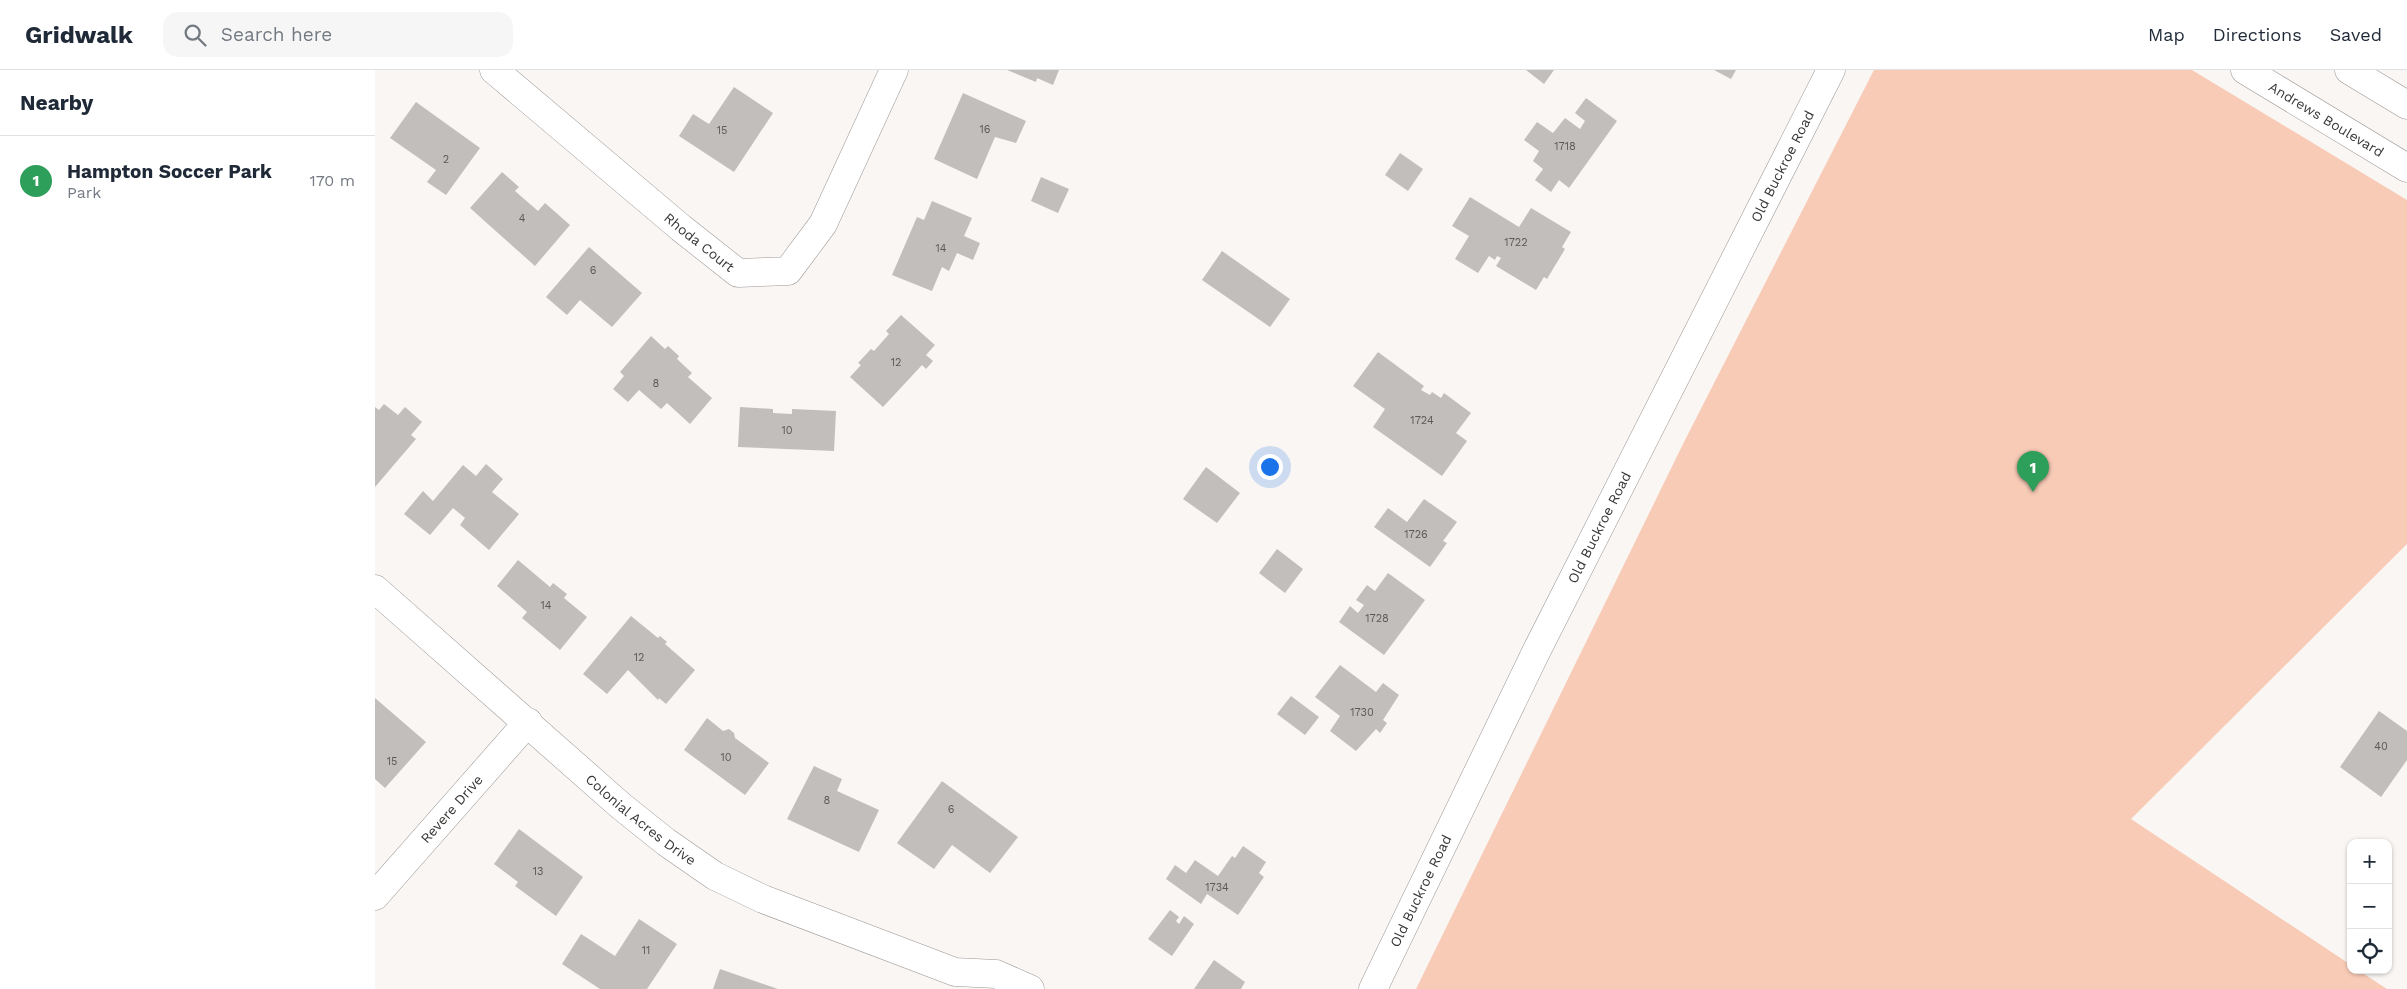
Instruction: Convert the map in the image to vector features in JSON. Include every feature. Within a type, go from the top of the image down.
[{"type":"street","name":"Rhoda Court","points":[[494,70],[681,228],[738,273],[788,271],[823,224],[894,70]]},
{"type":"street","name":"Old Buckroe Road","points":[[1373,989],[1536,652],[1831,70]]},
{"type":"street","name":"Andrews Boulevard","points":[[2245,70],[2407,168]]},
{"type":"street","points":[[2349,70],[2407,106]]},
{"type":"street","name":"Colonial Acres Drive","points":[[375,589],[621,806],[666,842],[715,876],[763,899],[961,981],[996,974],[1029,989]]},
{"type":"street","name":"Revere Drive","points":[[375,896],[528,722]]},
{"type":"shaded area","points":[[1874,70],[2192,70],[2407,200],[2407,544],[2131,819],[2347,962],[2347,974],[2364,974],[2387,989],[1416,989],[1685,440]]},
{"type":"building","points":[[1007,70],[1059,70],[1053,85],[1037,78],[1036,82]]},
{"type":"building","points":[[1526,70],[1554,70],[1544,84]]},
{"type":"building","points":[[1714,70],[1736,70],[1731,79]]},
{"type":"building","points":[[734,87],[773,113],[734,172],[679,136],[693,114],[709,124]]},
{"type":"building","points":[[963,93],[1026,121],[1016,143],[995,137],[977,179],[934,159]]},
{"type":"building","points":[[1586,98],[1617,121],[1569,188],[1559,180],[1551,192],[1535,180],[1543,169],[1533,161],[1539,151],[1524,140],[1537,122],[1553,133],[1565,118],[1580,129],[1585,121],[1575,113]]},
{"type":"building","points":[[416,102],[480,148],[446,195],[427,182],[436,170],[390,138]]},
{"type":"building","points":[[1400,153],[1423,169],[1408,191],[1385,175]]},
{"type":"building","points":[[502,172],[519,187],[515,191],[538,211],[545,203],[570,225],[535,266],[470,208]]},
{"type":"building","points":[[1041,177],[1069,189],[1058,213],[1031,201]]},
{"type":"building","points":[[1470,197],[1519,227],[1531,208],[1571,232],[1562,247],[1565,249],[1547,279],[1544,277],[1536,290],[1496,266],[1501,258],[1497,256],[1495,260],[1489,256],[1478,273],[1455,259],[1469,236],[1452,226]]},
{"type":"building","points":[[932,201],[972,218],[964,236],[980,243],[973,260],[957,253],[949,271],[942,267],[932,291],[892,275],[917,217],[924,220]]},
{"type":"building","points":[[589,247],[642,293],[612,327],[580,300],[567,315],[546,297]]},
{"type":"building","points":[[1222,251],[1290,299],[1270,327],[1202,280]]},
{"type":"building","points":[[901,315],[935,345],[926,355],[933,361],[926,369],[922,365],[883,407],[850,377],[861,365],[858,363],[871,349],[874,351],[889,334],[886,331]]},
{"type":"building","points":[[651,336],[665,349],[668,346],[679,356],[677,359],[692,373],[688,377],[712,398],[690,424],[667,403],[661,409],[639,390],[628,402],[613,389],[624,376],[620,372]]},
{"type":"building","points":[[1378,352],[1424,386],[1421,390],[1430,395],[1432,392],[1441,398],[1444,393],[1471,413],[1456,433],[1467,441],[1442,476],[1373,427],[1385,409],[1353,386]]},
{"type":"building","points":[[384,404],[398,415],[405,407],[422,422],[411,435],[416,439],[375,487],[375,407],[379,410]]},
{"type":"building","points":[[740,407],[773,409],[773,413],[792,414],[792,409],[836,411],[834,451],[738,447]]},
{"type":"building","points":[[486,464],[503,479],[492,492],[519,514],[489,550],[460,525],[465,518],[453,508],[430,535],[404,514],[423,491],[433,501],[463,465],[476,476]]},
{"type":"building","points":[[1206,467],[1240,493],[1217,523],[1183,499]]},
{"type":"building","points":[[1424,499],[1457,522],[1443,541],[1447,543],[1430,567],[1374,527],[1388,508],[1407,522]]},
{"type":"building","points":[[1277,549],[1303,569],[1285,593],[1259,573]]},
{"type":"building","points":[[518,560],[550,587],[553,583],[567,594],[564,598],[587,617],[560,650],[522,618],[527,612],[497,586]]},
{"type":"building","points":[[1388,573],[1425,600],[1384,655],[1339,622],[1350,606],[1358,613],[1364,605],[1356,600],[1367,585],[1375,591]]},
{"type":"building","points":[[631,616],[658,638],[660,636],[667,642],[665,644],[695,670],[666,704],[659,698],[658,700],[628,670],[607,694],[583,674]]},
{"type":"building","points":[[1340,665],[1376,692],[1383,683],[1399,695],[1383,720],[1387,723],[1380,733],[1376,729],[1356,751],[1330,731],[1340,716],[1315,697]]},
{"type":"building","points":[[1291,696],[1319,717],[1305,735],[1277,714]]},
{"type":"building","points":[[375,698],[426,742],[385,788],[375,779]]},
{"type":"building","points":[[2379,711],[2407,731],[2407,760],[2381,797],[2340,767]]},
{"type":"building","points":[[707,718],[723,731],[729,729],[734,733],[735,738],[769,763],[745,795],[684,750]]},
{"type":"building","points":[[814,766],[842,779],[837,791],[879,810],[859,852],[787,819]]},
{"type":"building","points":[[942,781],[1018,837],[990,873],[952,845],[934,869],[897,843]]},
{"type":"building","points":[[519,829],[583,877],[556,916],[515,886],[518,882],[494,864]]},
{"type":"building","points":[[1243,846],[1266,862],[1259,873],[1264,877],[1238,915],[1207,894],[1201,904],[1166,879],[1175,865],[1186,873],[1195,860],[1218,876],[1232,856],[1235,858]]},
{"type":"building","points":[[1170,910],[1179,917],[1176,921],[1179,924],[1184,916],[1194,924],[1172,956],[1148,939]]},
{"type":"building","points":[[639,919],[677,944],[647,989],[600,989],[562,964],[581,934],[615,956]]},
{"type":"building","points":[[1214,960],[1245,982],[1241,989],[1194,989]]},
{"type":"building","points":[[720,969],[778,989],[713,989]]},
{"type":"place","name":"Hampton Soccer Park","points":[[2033,492]]}]
